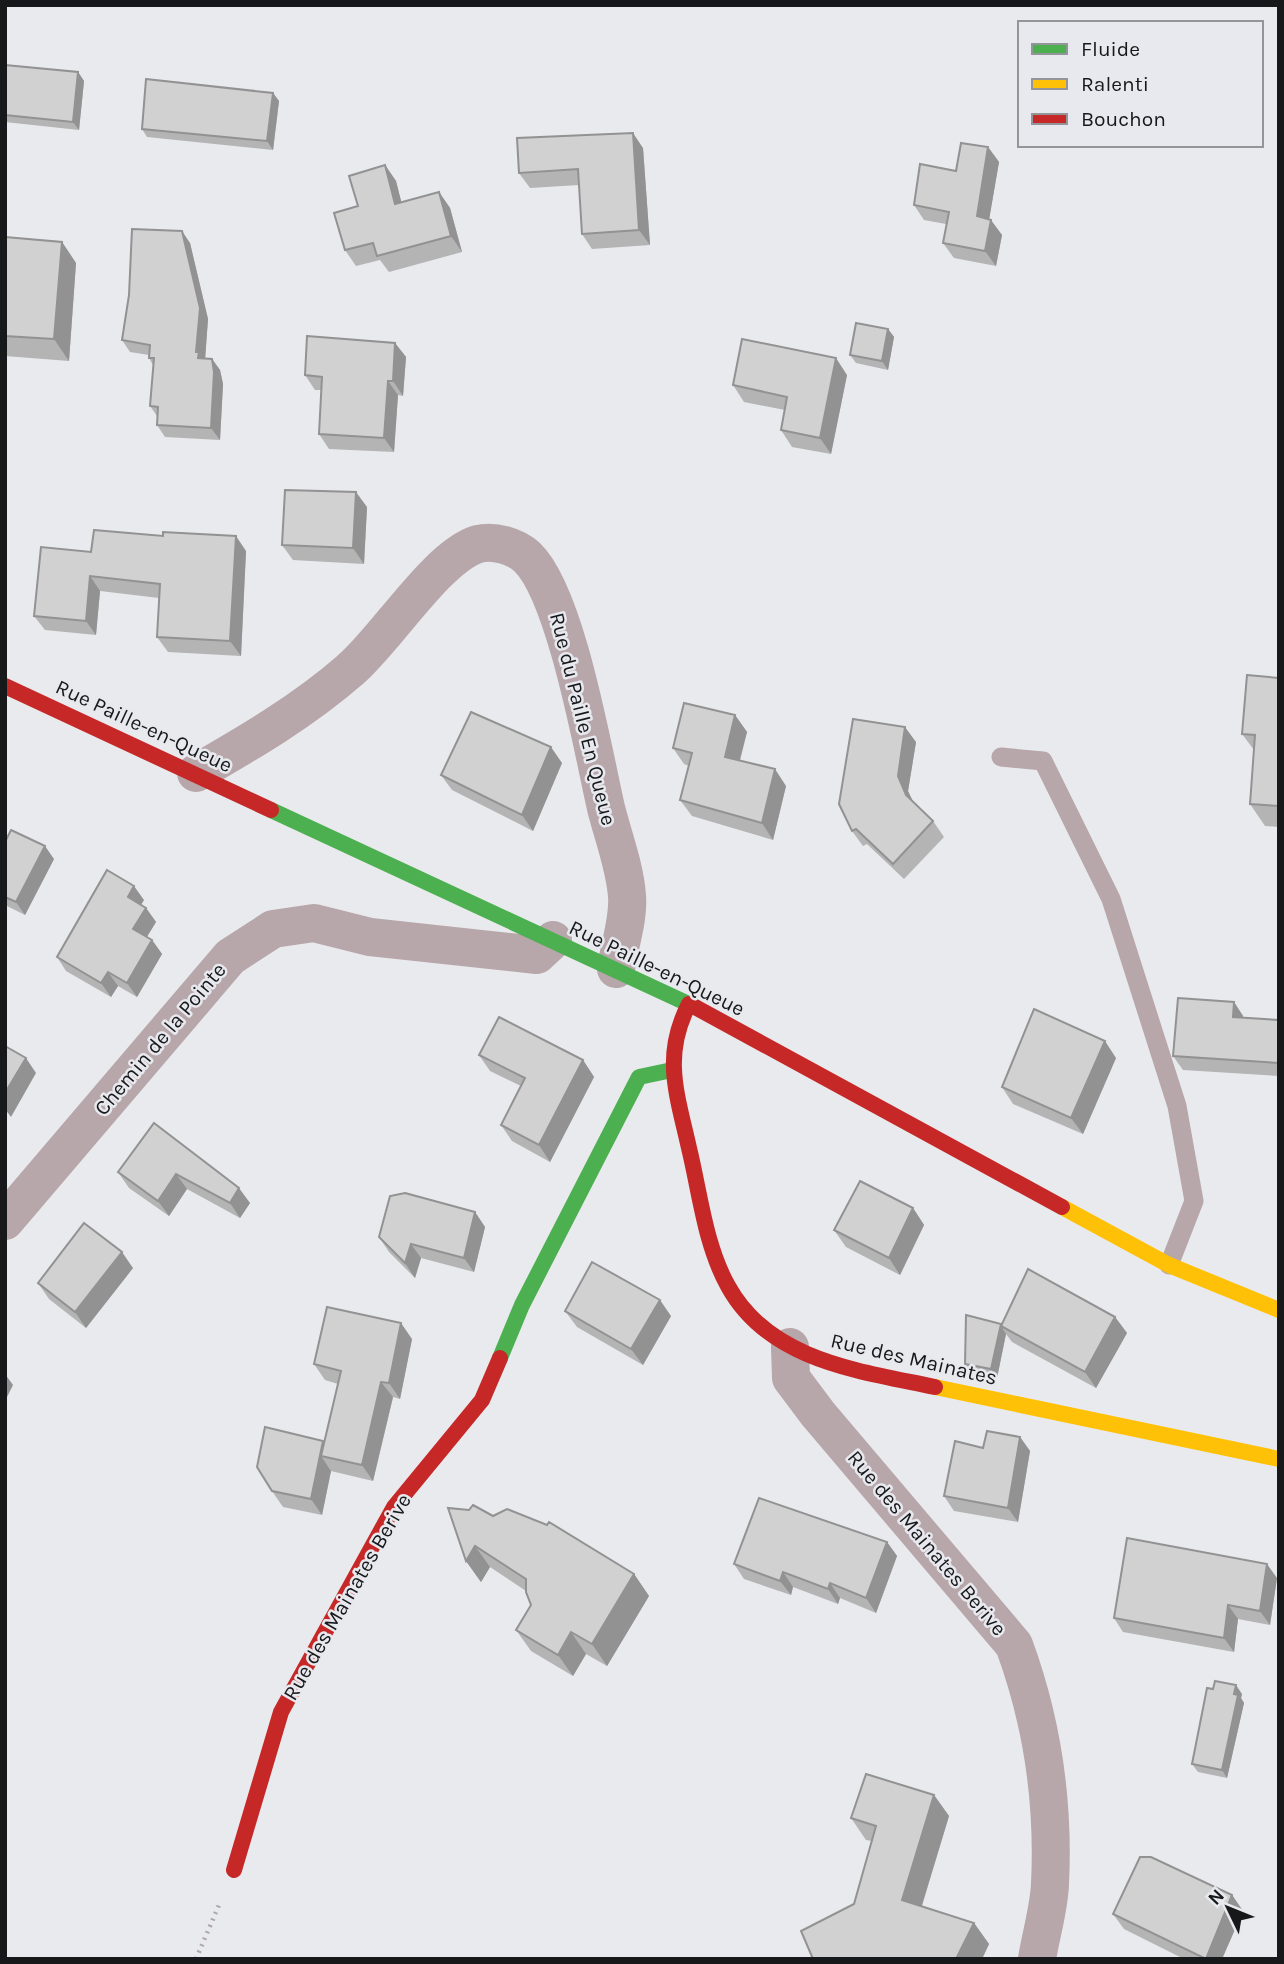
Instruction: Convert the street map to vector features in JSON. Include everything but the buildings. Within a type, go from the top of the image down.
[{"type":"street","name":"Rue du Paille En Queue","points":[[196,773],[284,722],[353,668],[404,609],[461,553],[479,544],[500,544],[516,548],[538,572],[562,622],[627,897],[616,970]]},
{"type":"street","name":"Rue Paille-en-Queue","points":[[5,686],[689,1004],[1169,1265],[1279,1310]]},
{"type":"street","name":"Chemin de la Pointe","points":[[5,1221],[230,957],[273,929],[314,923],[370,937],[537,955],[554,940]]},
{"type":"street","name":"Rue des Mainates","points":[[689,1004],[678,1025],[672,1070],[711,1244],[728,1287],[758,1323],[790,1347],[835,1366],[1279,1459]]},
{"type":"street","name":"Rue des Mainates Berive","points":[[234,1870],[281,1712],[394,1507],[482,1400],[522,1305],[639,1077],[672,1070]]},
{"type":"street","name":"Rue des Mainates Berive","points":[[790,1347],[792,1378],[818,1415],[1014,1645],[1029,1684],[1048,1779],[1050,1886],[1037,1959]]},
{"type":"lane","points":[[1002,757],[1043,761],[1111,898],[1177,1106],[1194,1201],[1169,1265]]},
{"type":"path","points":[[196,1959],[234,1870]]},
{"type":"traffic: fast","points":[[271,810],[695,1007]]},
{"type":"traffic: fast","points":[[500,1358],[522,1305],[639,1077],[672,1070]]},
{"type":"traffic: slow","points":[[1062,1207],[1169,1265],[1279,1310]]},
{"type":"traffic: slow","points":[[935,1387],[1279,1459]]},
{"type":"traffic: jam","points":[[5,686],[271,810]]},
{"type":"traffic: jam","points":[[689,1004],[676,1041],[674,1075],[708,1236],[728,1286],[746,1311],[767,1331],[792,1347],[847,1368],[935,1387]]},
{"type":"traffic: jam","points":[[695,1007],[1062,1207]]},
{"type":"traffic: jam","points":[[234,1870],[281,1712],[394,1507],[482,1400],[500,1358]]}]
